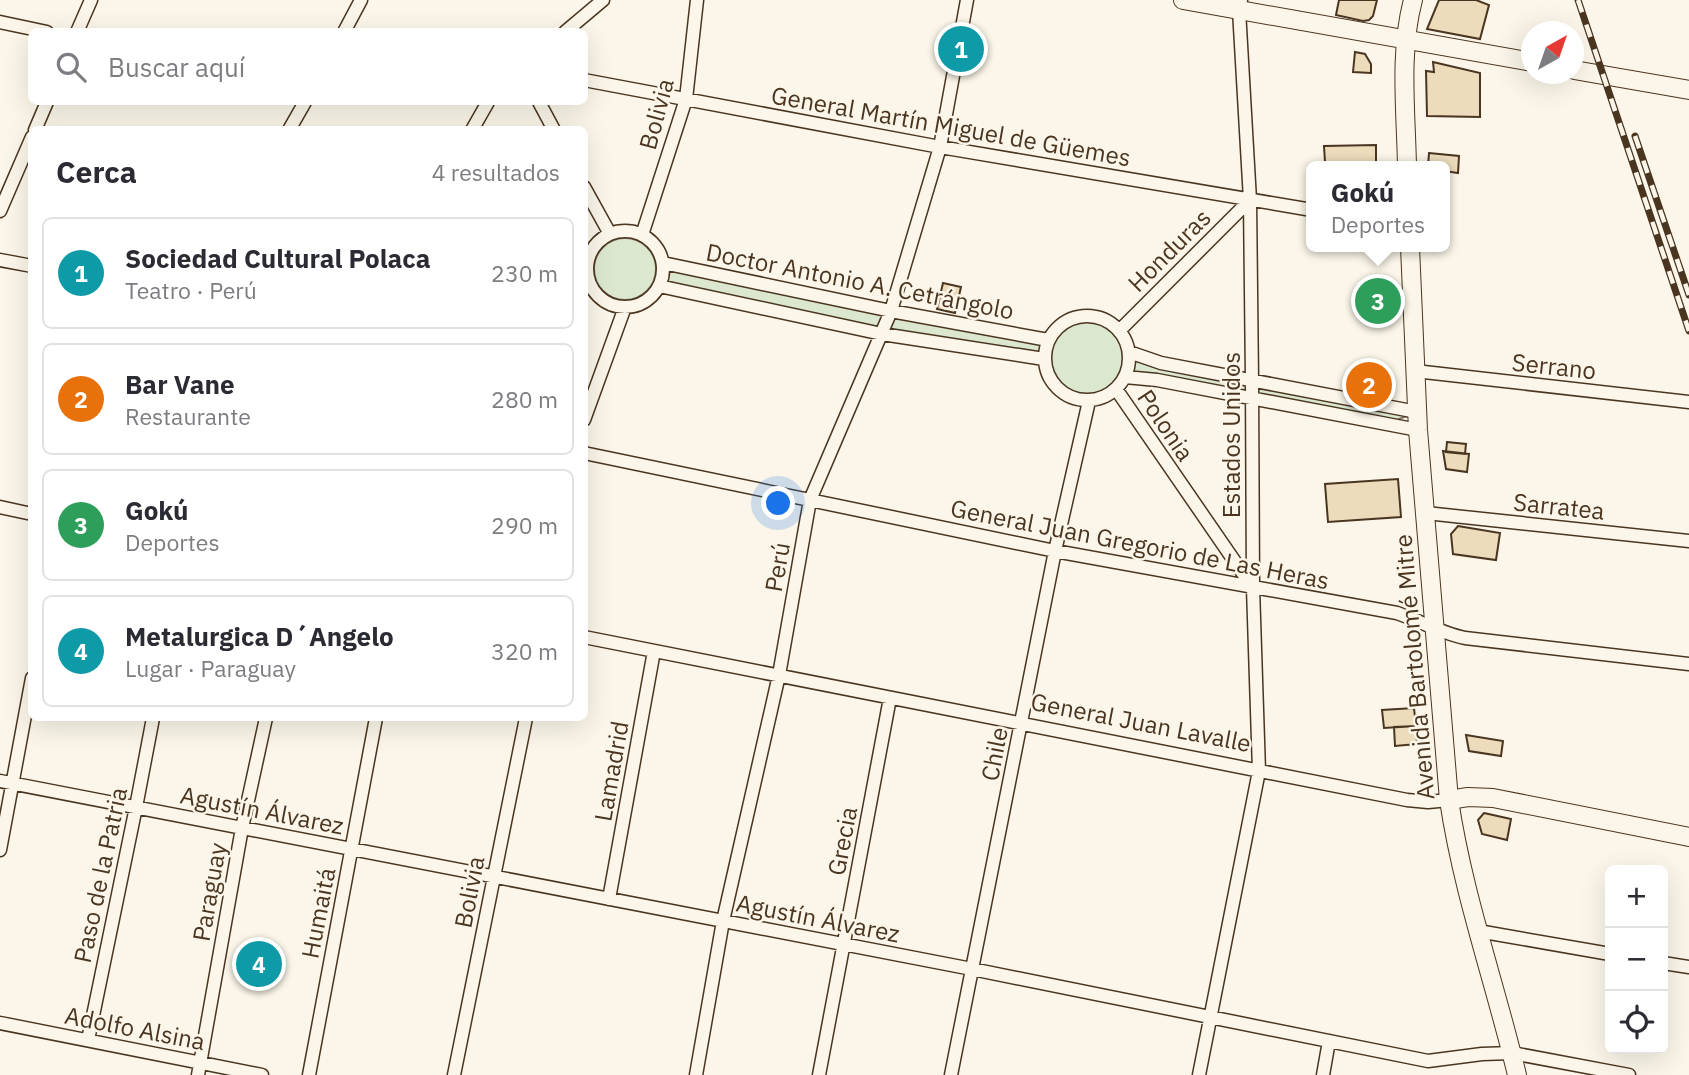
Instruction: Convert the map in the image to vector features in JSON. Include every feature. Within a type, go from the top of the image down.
[{"type":"main road","points":[[1183,0],[1240,5],[1405,40],[1521,60]]},
{"type":"main road","points":[[1407,161],[1405,40],[1413,0]]},
{"type":"main road","points":[[1584,72],[1689,90]]},
{"type":"main road","name":"Avenida Bartolomé Mitre","points":[[1410,252],[1418,421],[1449,800],[1478,931],[1517,1075]]},
{"type":"main road","name":"General Juan Lavalle","points":[[1449,800],[1468,797],[1493,798],[1689,837]]},
{"type":"street","points":[[78,28],[91,0]]},
{"type":"street","points":[[346,28],[361,0]]},
{"type":"street","points":[[570,28],[603,0]]},
{"type":"street","name":"Bolivia","points":[[642,235],[686,99],[697,0]]},
{"type":"street","name":"Perú","points":[[696,1075],[723,921],[779,676],[810,500],[891,311],[940,147],[967,0]]},
{"type":"street","name":"Estados Unidos","points":[[1199,1075],[1259,771],[1253,588],[1250,200],[1240,5]]},
{"type":"street","points":[[0,22],[28,28]]},
{"type":"street","name":"General Martín Miguel de Güemes","points":[[588,81],[940,147],[1306,209]]},
{"type":"street","points":[[37,126],[46,105]]},
{"type":"street","points":[[291,126],[303,105]]},
{"type":"street","points":[[474,126],[486,105]]},
{"type":"street","points":[[541,105],[552,126]]},
{"type":"street","points":[[0,212],[28,146]]},
{"type":"street","points":[[588,194],[610,234]]},
{"type":"street","name":"Honduras","points":[[1119,331],[1250,200]]},
{"type":"street","points":[[588,259],[600,240],[610,234],[632,231],[652,242],[663,263],[659,286],[645,302],[635,306],[613,305],[603,300],[588,284]]},
{"type":"street","points":[[0,260],[28,265]]},
{"type":"street","name":"Doctor Antonio A. Cetrángolo","points":[[663,263],[891,311],[1048,340]]},
{"type":"street","name":"Doctor Antonio A. Cetrángolo","points":[[659,286],[882,334],[1044,359]]},
{"type":"street","points":[[588,409],[625,307]]},
{"type":"street","points":[[1079,316],[1093,316],[1106,320],[1119,331],[1129,352],[1129,366],[1116,390],[1099,400],[1075,400],[1063,394],[1053,384],[1046,372],[1044,359],[1048,340],[1056,329],[1079,316]]},
{"type":"street","points":[[1129,352],[1161,363],[1252,381],[1418,421]]},
{"type":"street","name":"Serrano","points":[[1415,372],[1689,402]]},
{"type":"street","points":[[1125,377],[1418,421]]},
{"type":"street","name":"Polonia","points":[[1116,390],[1253,588]]},
{"type":"street","name":"Chile","points":[[951,1075],[1055,551],[1089,401]]},
{"type":"street","name":"General Juan Gregorio de Las Heras","points":[[588,454],[1055,551],[1397,613],[1449,635],[1689,664]]},
{"type":"street","points":[[0,507],[28,512]]},
{"type":"street","name":"Sarratea","points":[[1426,513],[1689,541]]},
{"type":"street","name":"General Juan Lavalle","points":[[588,638],[1407,800],[1449,800]]},
{"type":"street","name":"Lamadrid","points":[[609,899],[654,651]]},
{"type":"street","points":[[0,850],[6,782],[28,694]]},
{"type":"street","name":"Grecia","points":[[819,1075],[890,698]]},
{"type":"street","name":"Paso de la Patria","points":[[88,1040],[152,721]]},
{"type":"street","name":"Paraguay","points":[[199,1069],[242,828],[265,721]]},
{"type":"street","name":"Humaitá","points":[[309,1075],[375,721]]},
{"type":"street","name":"Bolivia","points":[[454,1075],[525,721]]},
{"type":"street","name":"Agustín Álvarez","points":[[6,782],[972,969],[1428,1061],[1511,1053],[1629,1075]]},
{"type":"street","points":[[1478,931],[1605,953]]},
{"type":"street","points":[[1668,963],[1689,967]]},
{"type":"street","name":"Adolfo Alsina","points":[[0,1023],[88,1040],[199,1069],[262,1075]]},
{"type":"street","points":[[1323,1075],[1329,1041]]},
{"type":"street","points":[[1427,1075],[1428,1061]]},
{"type":"green space","points":[[619,238],[631,238],[647,247],[654,257],[654,281],[647,291],[631,300],[619,300],[608,295],[599,286],[594,275],[594,263],[599,252],[608,243]]},
{"type":"green space","points":[[663,263],[1048,340],[1044,359],[659,286]]},
{"type":"green space","points":[[1079,321],[1093,321],[1107,327],[1117,337],[1123,358],[1117,379],[1107,389],[1093,395],[1079,395],[1065,389],[1055,379],[1049,365],[1049,351],[1055,337],[1065,327]]},
{"type":"green space","points":[[1129,352],[1417,412],[1389,423],[1125,377],[1129,366]]},
{"type":"building","points":[[1339,0],[1377,0],[1373,16],[1363,21],[1336,15]]},
{"type":"building","points":[[1439,0],[1476,0],[1489,5],[1480,39],[1427,29]]},
{"type":"building","points":[[1355,52],[1365,54],[1371,64],[1371,73],[1353,72]]},
{"type":"building","points":[[1433,62],[1480,73],[1480,117],[1427,116],[1426,71],[1434,72]]},
{"type":"building","points":[[1376,145],[1376,161],[1325,161],[1324,146]]},
{"type":"building","points":[[1429,153],[1459,156],[1458,173],[1450,172],[1450,161],[1428,161]]},
{"type":"building","points":[[943,283],[961,287],[955,313],[937,309]]},
{"type":"building","points":[[1368,373],[1388,374],[1390,391],[1385,397],[1347,392],[1349,377],[1367,380]]},
{"type":"building","points":[[1447,442],[1466,444],[1465,454],[1446,452]]},
{"type":"building","points":[[1443,451],[1469,454],[1467,472],[1446,469]]},
{"type":"building","points":[[1398,479],[1401,517],[1328,522],[1325,484]]},
{"type":"building","points":[[1458,526],[1500,533],[1496,560],[1453,554],[1451,534]]},
{"type":"building","points":[[1414,708],[1416,726],[1384,728],[1382,710]]},
{"type":"building","points":[[1416,726],[1417,744],[1395,746],[1394,727]]},
{"type":"building","points":[[1466,735],[1503,741],[1501,756],[1469,751]]},
{"type":"building","points":[[1484,813],[1511,819],[1507,840],[1482,834],[1478,820]]},
{"type":"building","points":[[239,952],[283,959],[278,977],[234,969]]},
{"type":"railway","points":[[1578,0],[1689,331]]},
{"type":"railway","points":[[1635,136],[1689,295]]},
{"type":"place","name":"Sociedad Cultural Polaca","points":[[961,49]]},
{"type":"place","name":"Gokú","points":[[1378,301]]},
{"type":"place","name":"Bar Vane","points":[[1369,385]]},
{"type":"place","name":"Metalurgica D´Angelo","points":[[259,964]]}]
